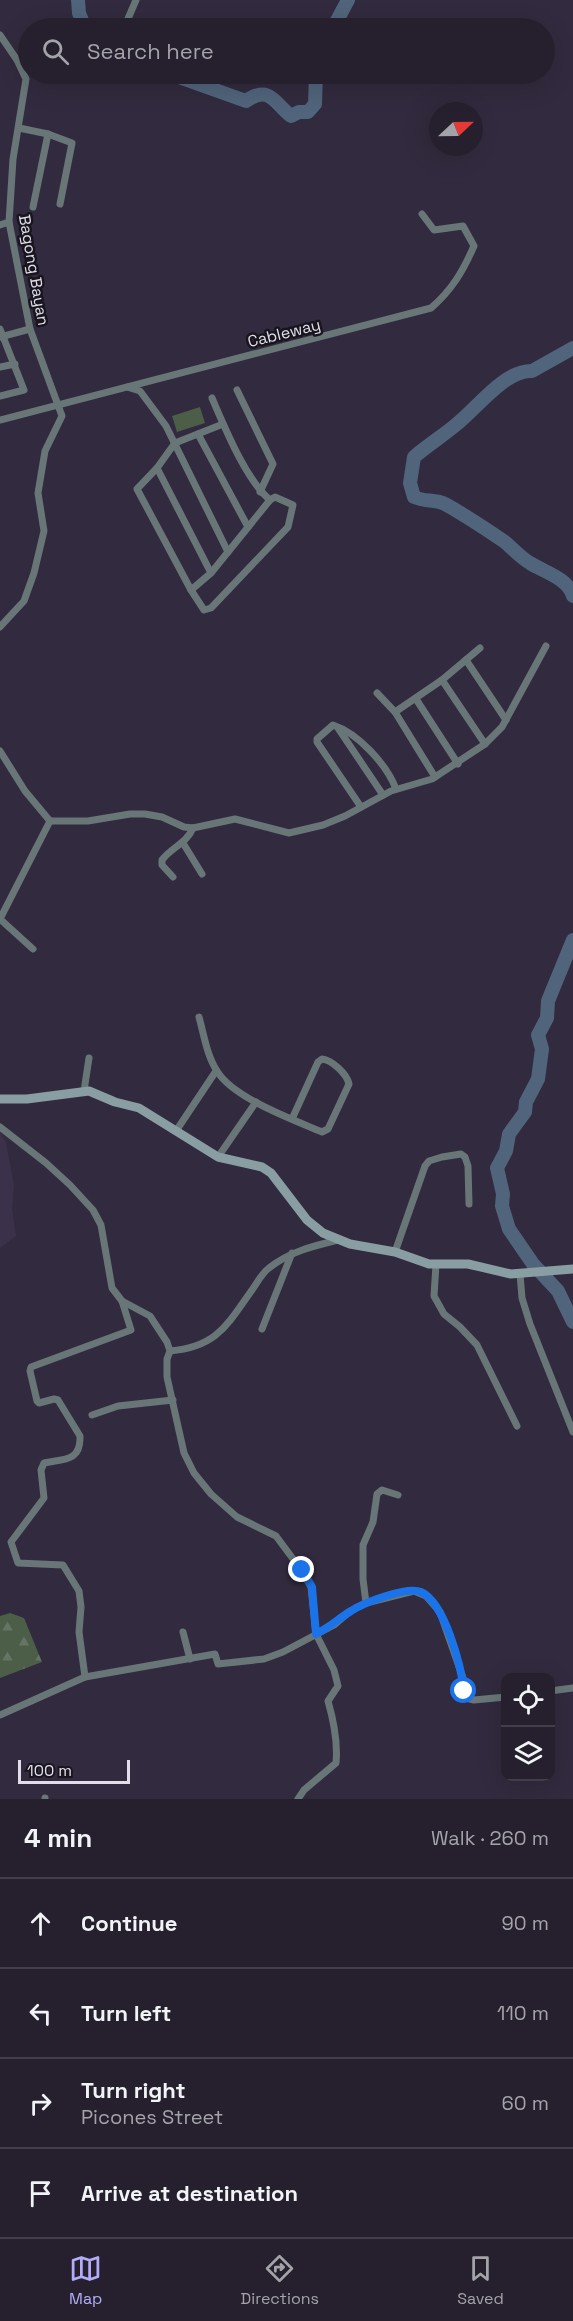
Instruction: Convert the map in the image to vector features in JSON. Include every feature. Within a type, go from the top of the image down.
[{"type":"street","points":[[128,18],[136,0]]},
{"type":"street","name":"Bagong Bayan","points":[[0,35],[18,62]]},
{"type":"street","name":"Bagong Bayan","points":[[26,84],[13,159],[9,222],[30,329],[59,404]]},
{"type":"street","points":[[19,128],[71,142],[60,204]]},
{"type":"street","points":[[33,207],[48,134]]},
{"type":"street","name":"Cableway","points":[[0,420],[431,308],[453,287],[474,246],[463,226],[434,231],[422,214]]},
{"type":"street","points":[[0,225],[9,222]]},
{"type":"street","points":[[0,396],[24,390],[1,334],[30,329]]},
{"type":"street","points":[[0,367],[15,364]]},
{"type":"street","points":[[125,387],[140,391],[154,408],[175,443],[228,552]]},
{"type":"street","points":[[237,390],[273,464],[260,492]]},
{"type":"street","points":[[212,398],[223,424],[260,492],[270,500]]},
{"type":"street","points":[[0,627],[3,617],[24,600],[41,543],[44,531],[38,493],[45,452],[62,416],[59,404]]},
{"type":"street","points":[[191,590],[212,573],[270,500],[275,497],[293,505],[288,527],[211,608],[204,610],[191,590],[137,489],[157,468],[175,443],[223,424]]},
{"type":"street","points":[[198,434],[249,527]]},
{"type":"street","points":[[157,468],[212,573]]},
{"type":"street","points":[[0,751],[25,791],[51,820],[88,821],[130,814],[146,814],[184,827],[192,828],[235,819],[250,825],[289,832],[322,825],[396,789],[435,777],[458,764],[485,744],[506,720],[546,646]]},
{"type":"street","points":[[395,712],[442,680],[480,648]]},
{"type":"street","points":[[466,660],[506,720]]},
{"type":"street","points":[[442,680],[485,744]]},
{"type":"street","points":[[377,693],[395,712],[435,777]]},
{"type":"street","points":[[416,699],[458,764]]},
{"type":"street","points":[[361,807],[317,742],[317,739],[333,725],[369,748],[396,789]]},
{"type":"street","points":[[337,726],[383,795]]},
{"type":"street","points":[[33,949],[0,919],[51,820]]},
{"type":"street","points":[[173,877],[162,865],[162,860],[183,843],[192,828]]},
{"type":"street","points":[[183,843],[202,874]]},
{"type":"street","points":[[199,1017],[216,1071],[232,1087],[256,1102],[292,1119],[322,1132],[328,1129],[349,1080],[327,1059],[322,1059],[318,1062],[292,1119]]},
{"type":"street","points":[[84,1091],[89,1058]]},
{"type":"street","points":[[176,1131],[216,1071]]},
{"type":"street","points":[[0,1099],[27,1099],[89,1091],[115,1102],[139,1108],[218,1157],[262,1167],[271,1173],[306,1220],[323,1233],[338,1240],[395,1252],[436,1264],[468,1264],[524,1274],[573,1269]]},
{"type":"street","points":[[218,1157],[256,1102]]},
{"type":"street","points":[[0,1127],[54,1170],[93,1210],[101,1224],[112,1288],[122,1301],[130,1330],[31,1367],[30,1371],[37,1401],[39,1403],[58,1400],[80,1436],[80,1442],[74,1456],[70,1459],[44,1463],[41,1470],[44,1498],[11,1542],[18,1563],[22,1565],[63,1565],[79,1591],[81,1607],[79,1632],[85,1677]]},
{"type":"street","points":[[395,1252],[425,1166],[429,1161],[461,1154],[465,1157],[468,1166],[470,1204]]},
{"type":"street","points":[[170,1351],[181,1350],[207,1341],[223,1331],[266,1269],[292,1253],[338,1240]]},
{"type":"street","points":[[262,1329],[292,1253]]},
{"type":"street","points":[[436,1264],[434,1296],[444,1314],[477,1345],[517,1426]]},
{"type":"street","points":[[524,1274],[522,1298],[530,1324],[573,1432]]},
{"type":"street","points":[[122,1301],[150,1316],[163,1335],[170,1351],[167,1359],[167,1377],[184,1454],[194,1473],[211,1494],[237,1517],[276,1536],[312,1587],[316,1634],[334,1671],[338,1686],[327,1701],[336,1732],[336,1763],[304,1790],[298,1799]]},
{"type":"street","points":[[92,1415],[118,1406],[173,1400]]},
{"type":"street","points":[[366,1603],[363,1545],[373,1522],[377,1494],[382,1490],[398,1495]]},
{"type":"street","points":[[0,1715],[85,1677],[215,1654],[218,1664],[264,1659],[284,1652],[334,1625],[366,1603],[414,1591],[426,1596],[440,1611],[463,1678],[466,1698],[474,1700],[501,1697]]},
{"type":"street","points":[[183,1632],[190,1659]]},
{"type":"street","points":[[555,1690],[573,1688]]},
{"type":"shaded area","points":[[0,1132],[6,1143],[14,1185],[12,1209],[16,1236],[0,1248]]},
{"type":"green space","points":[[200,407],[205,423],[177,432],[172,416]]},
{"type":"green space","points":[[10,1613],[24,1618],[42,1662],[0,1678],[0,1616]]},
{"type":"waterway","points":[[78,0],[81,18]]},
{"type":"waterway","points":[[338,18],[348,0]]},
{"type":"waterway","points":[[198,84],[246,101],[254,96],[267,95],[291,116],[299,112],[308,112],[315,104],[316,84]]},
{"type":"waterway","points":[[573,348],[532,371],[512,376],[492,391],[458,423],[414,457],[410,483],[414,497],[441,502],[468,517],[505,542],[527,561],[561,580],[573,596]]},
{"type":"waterway","points":[[573,940],[548,1001],[547,1018],[538,1035],[542,1049],[538,1079],[526,1102],[525,1112],[509,1134],[506,1151],[497,1168],[503,1194],[502,1206],[509,1229],[533,1264],[558,1291],[573,1322]]},
{"type":"route","points":[[302,1570],[312,1587],[316,1634],[334,1625],[366,1603],[402,1592],[414,1591],[426,1596],[440,1611],[463,1678],[464,1691]]}]
